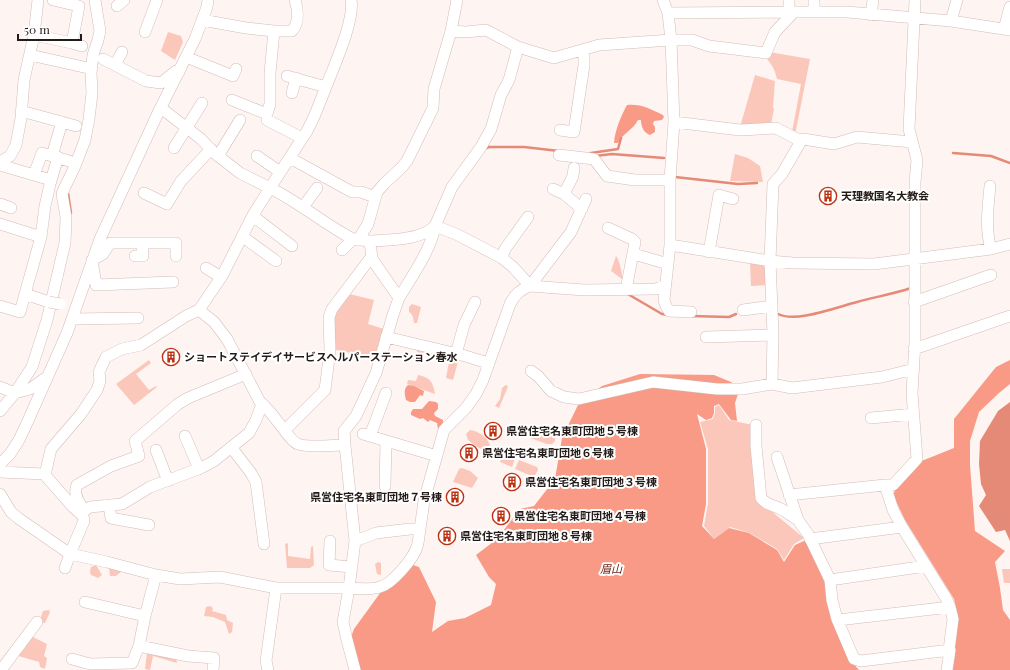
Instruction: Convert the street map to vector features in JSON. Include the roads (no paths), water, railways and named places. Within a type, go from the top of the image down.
[{"type":"street","points":[[0,164],[10,156],[16,145],[24,80],[34,35],[38,0]]},
{"type":"street","points":[[34,35],[77,44],[79,6],[53,0]]},
{"type":"street","points":[[0,411],[15,393],[32,367],[47,320],[64,250],[67,225],[62,194],[85,140],[92,99],[91,73],[93,55],[100,31],[95,0]]},
{"type":"street","points":[[144,32],[157,0]]},
{"type":"street","points":[[0,464],[10,454],[19,440],[48,377],[74,314],[100,239],[161,108],[195,40],[208,0]]},
{"type":"street","points":[[202,20],[274,31],[292,31],[295,27],[297,16],[295,0]]},
{"type":"street","points":[[45,475],[51,449],[81,414],[97,390],[100,381],[99,372],[106,357],[122,349],[141,345],[175,323],[200,310],[221,277],[253,216],[314,117],[348,26],[352,4],[351,0]]},
{"type":"street","points":[[342,250],[355,240],[368,224],[375,197],[380,188],[407,160],[434,108],[434,89],[457,0]]},
{"type":"street","points":[[663,0],[668,12],[671,40],[674,122],[670,180],[670,245],[664,300],[669,310],[691,312]]},
{"type":"street","points":[[789,0],[792,12]]},
{"type":"street","points":[[871,14],[873,0]]},
{"type":"street","points":[[790,495],[893,485],[917,459],[912,393],[914,369],[914,182],[917,160],[909,129],[915,0]]},
{"type":"street","points":[[951,22],[957,0]]},
{"type":"street","points":[[668,12],[792,12],[814,6],[1007,29],[1010,7]]},
{"type":"street","points":[[450,31],[466,32],[486,30],[518,47],[554,58],[598,45],[671,40],[692,40],[710,46],[766,53],[774,32],[792,12]]},
{"type":"street","points":[[232,100],[267,114],[270,104],[265,93],[270,73],[269,49],[274,31]]},
{"type":"street","points":[[355,670],[343,622],[355,540],[344,431],[356,416],[376,373],[399,298],[427,249],[452,187],[481,147],[490,129],[502,90],[509,80],[518,47]]},
{"type":"street","points":[[560,130],[574,132],[584,65],[584,50]]},
{"type":"street","points":[[115,65],[122,52]]},
{"type":"street","points":[[30,55],[88,68]]},
{"type":"street","points":[[186,57],[233,76]]},
{"type":"street","points":[[103,59],[146,81],[161,83],[176,71],[179,72]]},
{"type":"street","points":[[292,92],[292,77],[326,87]]},
{"type":"street","points":[[174,148],[202,102]]},
{"type":"street","points":[[161,108],[201,138],[214,153],[240,173],[286,196],[330,226],[355,240],[370,241],[402,238],[432,230],[435,226]]},
{"type":"street","points":[[21,111],[76,126]]},
{"type":"street","points":[[149,198],[167,204],[181,181],[214,153],[240,120]]},
{"type":"street","points":[[267,120],[302,138]]},
{"type":"street","points":[[0,306],[20,312],[41,237],[45,206],[62,122]]},
{"type":"street","points":[[674,122],[740,130],[776,128],[801,141],[803,139],[834,144],[857,137],[912,142]]},
{"type":"street","points":[[772,384],[773,335],[770,261],[773,184],[782,174],[801,141]]},
{"type":"street","points":[[34,175],[42,153],[69,161]]},
{"type":"street","points":[[559,154],[594,159],[607,176],[635,180],[670,180]]},
{"type":"street","points":[[257,156],[280,172]]},
{"type":"street","points":[[290,158],[352,192],[361,192],[375,197]]},
{"type":"street","points":[[0,164],[51,180],[50,184]]},
{"type":"street","points":[[564,194],[573,176],[574,168]]},
{"type":"street","points":[[990,186],[987,215],[988,241],[991,249]]},
{"type":"street","points":[[303,207],[317,188]]},
{"type":"street","points":[[530,286],[571,232],[584,204],[553,189]]},
{"type":"street","points":[[709,252],[716,194],[733,199]]},
{"type":"street","points":[[0,204],[11,208]]},
{"type":"street","points":[[253,216],[285,236],[292,246]]},
{"type":"street","points":[[502,258],[505,249],[528,217]]},
{"type":"street","points":[[0,224],[41,237]]},
{"type":"street","points":[[435,226],[456,234],[502,258],[513,267],[530,286]]},
{"type":"street","points":[[608,228],[632,239],[635,242],[634,254],[626,290]]},
{"type":"street","points":[[243,237],[276,261]]},
{"type":"street","points":[[370,241],[372,259],[399,298]]},
{"type":"street","points":[[92,260],[103,254],[110,243],[176,243],[176,256]]},
{"type":"street","points":[[135,256],[143,256],[142,243]]},
{"type":"street","points":[[670,245],[770,261],[793,263],[874,264],[991,249],[1010,244]]},
{"type":"street","points":[[634,254],[668,264]]},
{"type":"street","points":[[285,430],[325,390],[330,350],[330,314],[336,303],[372,256]]},
{"type":"street","points":[[92,260],[96,285],[173,282]]},
{"type":"street","points":[[206,268],[221,277]]},
{"type":"street","points":[[914,302],[991,275]]},
{"type":"street","points":[[0,494],[11,512],[18,518],[70,554],[156,575],[180,579],[220,577],[276,588],[366,589],[381,587],[390,582],[402,571],[417,548],[424,501],[444,430],[466,408],[476,394],[515,294],[530,286],[584,290],[626,290],[655,289],[665,286]]},
{"type":"street","points":[[25,294],[55,303],[74,314],[138,318]]},
{"type":"street","points":[[456,354],[464,325],[475,302]]},
{"type":"street","points":[[743,310],[772,306]]},
{"type":"street","points":[[200,310],[214,322],[227,339],[262,404],[267,407],[294,443],[299,445],[345,445]]},
{"type":"street","points":[[914,349],[1010,316]]},
{"type":"street","points":[[706,337],[720,340],[737,340],[773,335]]},
{"type":"street","points":[[386,337],[488,363]]},
{"type":"street","points":[[531,371],[538,376],[552,391],[564,397],[579,399],[653,382],[689,385],[717,390],[742,389],[772,384],[792,388],[882,377],[914,369]]},
{"type":"street","points":[[65,568],[84,521],[75,489],[77,485],[111,466],[139,456],[135,441],[178,404],[188,398],[246,374]]},
{"type":"street","points":[[0,387],[15,393],[30,389],[48,377]]},
{"type":"street","points":[[386,393],[379,402],[366,435],[436,456]]},
{"type":"street","points":[[82,512],[90,507],[122,504],[150,487],[199,469],[214,461],[249,433],[262,404]]},
{"type":"street","points":[[871,418],[914,414]]},
{"type":"street","points":[[756,425],[752,437],[756,446],[761,498],[769,505],[782,509],[791,516],[797,518]]},
{"type":"street","points":[[185,436],[199,469]]},
{"type":"street","points":[[385,486],[386,441]]},
{"type":"street","points":[[231,447],[252,473],[256,482],[264,544]]},
{"type":"street","points":[[156,450],[168,481]]},
{"type":"street","points":[[777,457],[797,518],[810,538],[830,580],[832,600],[838,620],[854,659],[861,661],[949,650]]},
{"type":"street","points":[[0,472],[44,474],[82,512]]},
{"type":"street","points":[[885,485],[893,510],[902,527],[946,598],[950,607],[952,619],[947,670]]},
{"type":"street","points":[[109,505],[112,518],[144,527]]},
{"type":"street","points":[[810,538],[902,527]]},
{"type":"street","points":[[355,540],[376,533],[420,529]]},
{"type":"street","points":[[330,542],[329,565],[352,567]]},
{"type":"street","points":[[830,580],[926,566]]},
{"type":"street","points":[[72,659],[90,667],[132,663],[139,646],[156,575]]},
{"type":"street","points":[[268,670],[266,661],[276,588]]},
{"type":"street","points":[[85,602],[145,616]]},
{"type":"street","points":[[838,620],[950,607]]},
{"type":"street","points":[[1,670],[37,622]]},
{"type":"street","points":[[139,646],[188,656],[214,658],[213,670]]},
{"type":"waterway","points":[[589,155],[591,153],[618,149],[621,138]]},
{"type":"waterway","points":[[484,149],[489,147],[524,147],[559,151]]},
{"type":"waterway","points":[[953,153],[991,156],[1010,163]]},
{"type":"waterway","points":[[595,156],[612,154],[664,158]]},
{"type":"waterway","points":[[675,177],[738,184],[757,183]]},
{"type":"waterway","points":[[68,193],[71,213]]},
{"type":"waterway","points":[[778,314],[795,317],[817,313],[911,288]]},
{"type":"waterway","points":[[626,293],[662,314],[668,315]]},
{"type":"waterway","points":[[691,316],[729,317],[736,314]]},
{"type":"place","name":"天理教国名大教会","points":[[828,196]]},
{"type":"place","name":"ショートステイデイサービスヘルパーステーション春水","points":[[171,357]]},
{"type":"place","name":"県営住宅名東町団地５号棟","points":[[493,431]]},
{"type":"place","name":"県営住宅名東町団地６号棟","points":[[469,453]]},
{"type":"place","name":"県営住宅名東町団地３号棟","points":[[512,482]]},
{"type":"place","name":"県営住宅名東町団地７号棟","points":[[455,497]]},
{"type":"place","name":"県営住宅名東町団地４号棟","points":[[501,516]]},
{"type":"place","name":"県営住宅名東町団地８号棟","points":[[447,536]]},
{"type":"park label","name":"眉山","points":[[611,569]]}]
